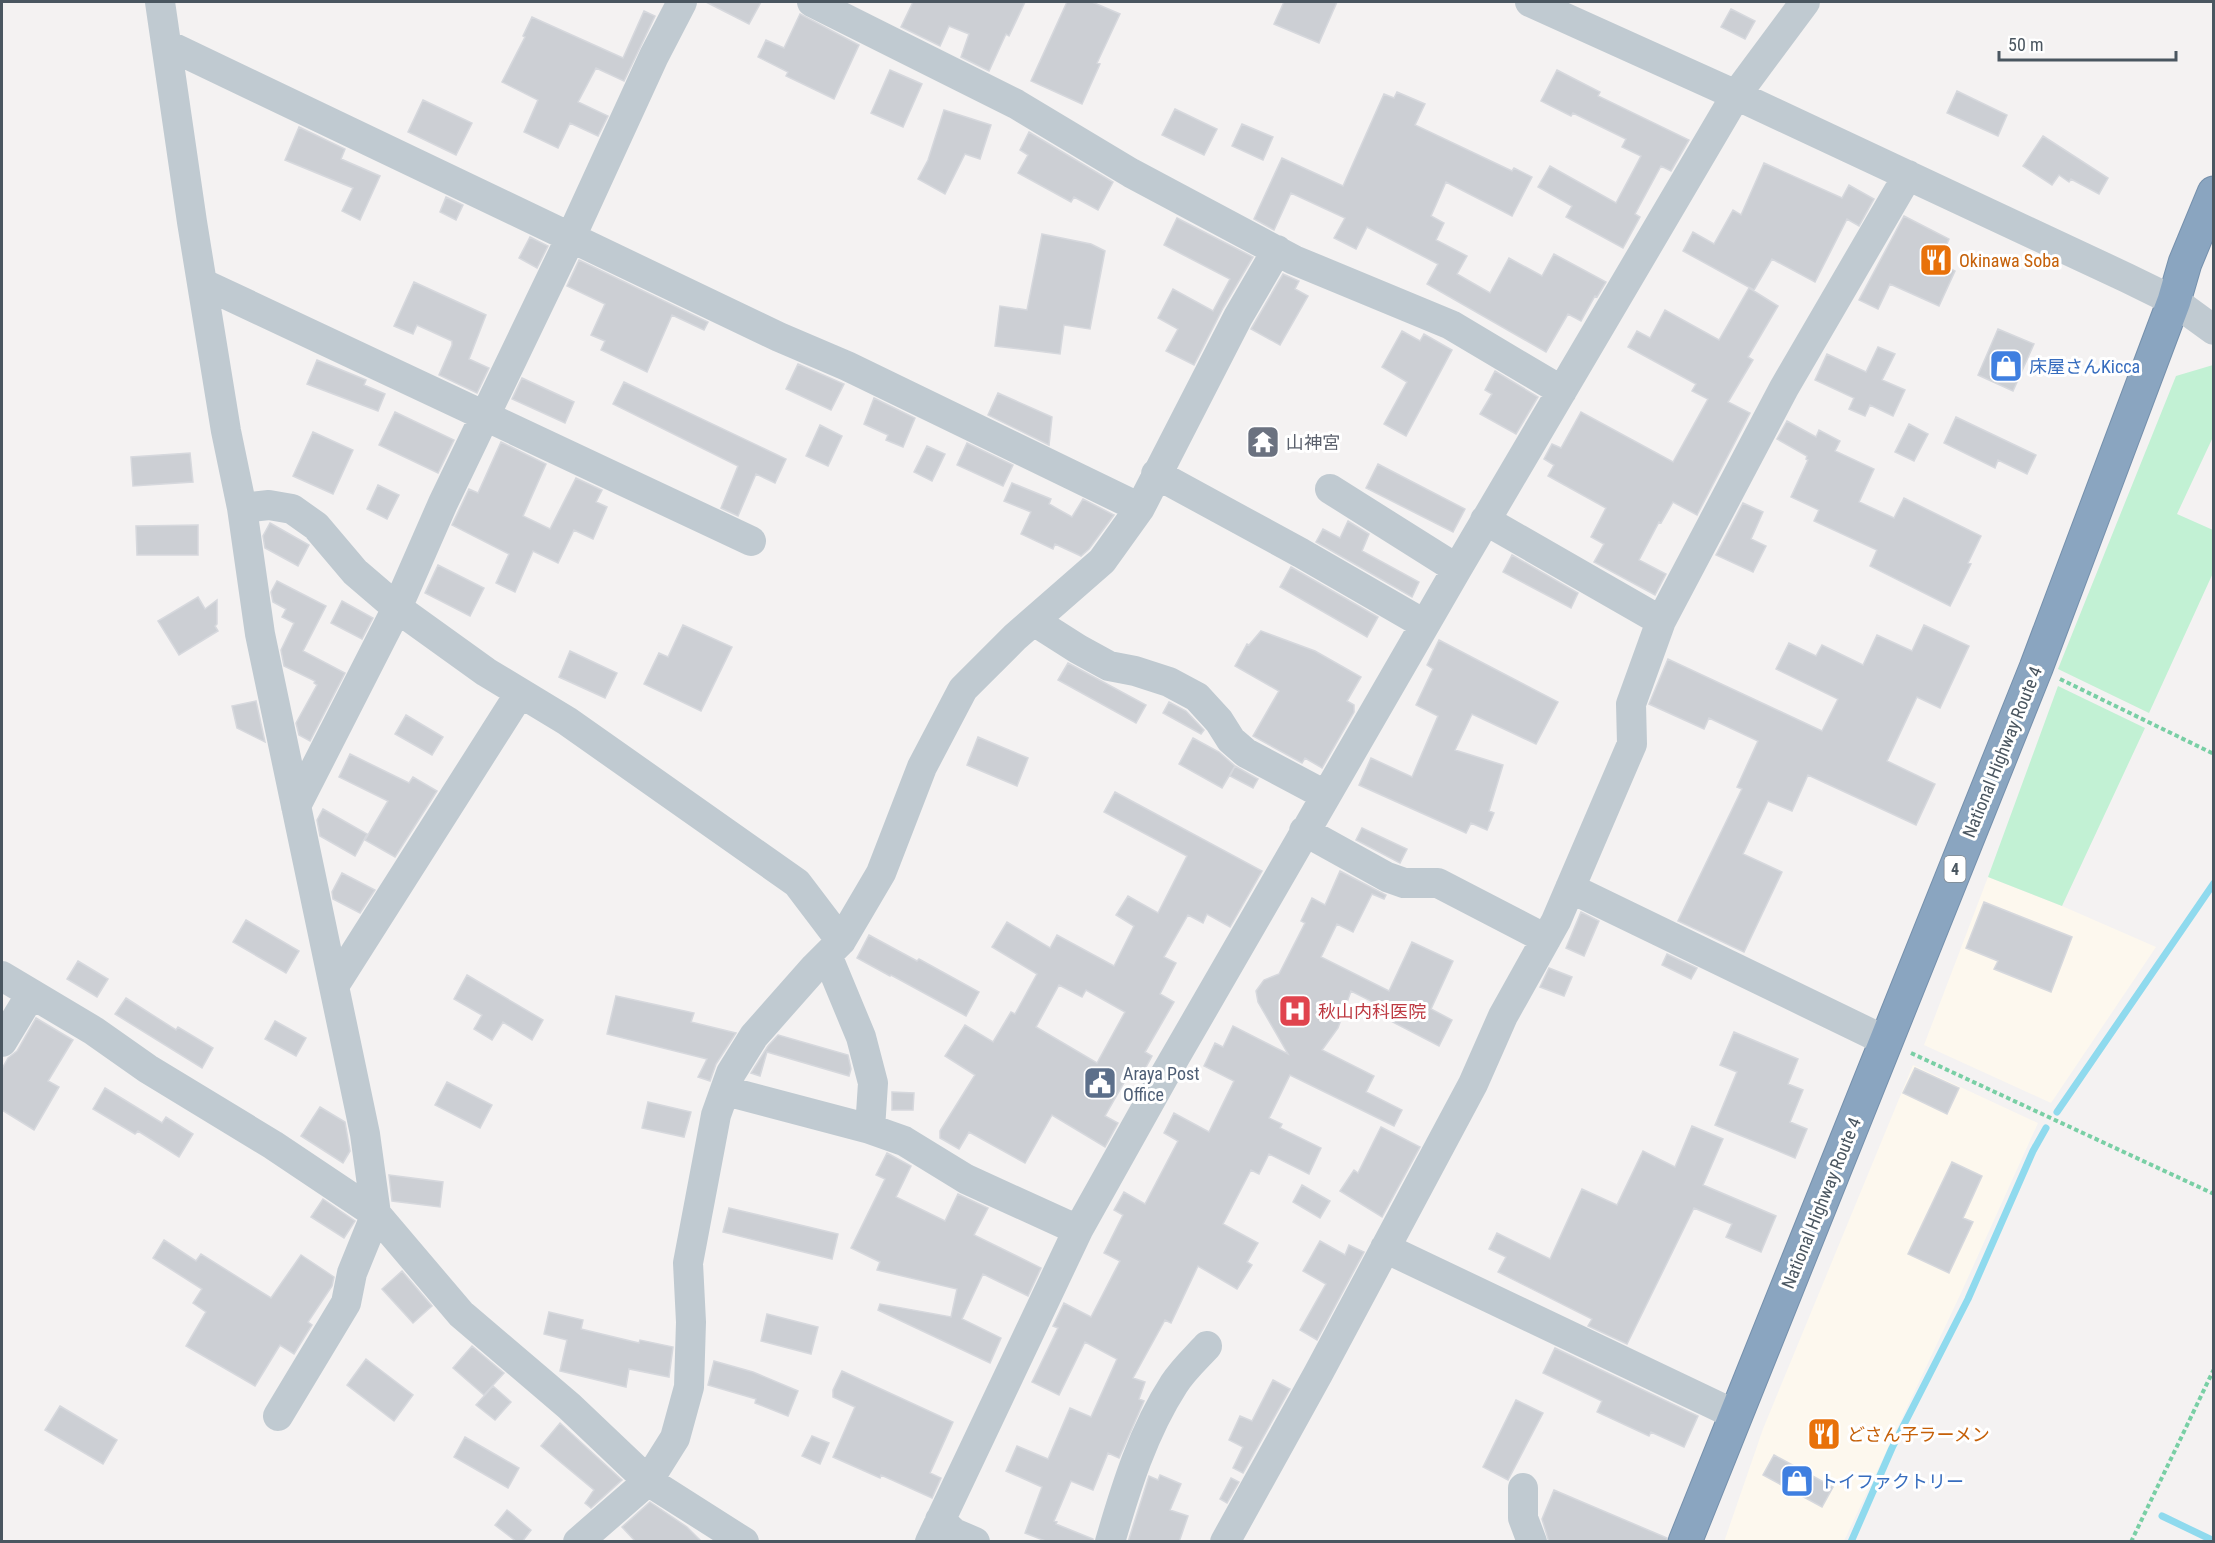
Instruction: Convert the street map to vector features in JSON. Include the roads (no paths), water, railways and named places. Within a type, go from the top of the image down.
[{"type":"highway","name":"National Highway Route 4","points":[[1685,1542],[2036,668],[2174,301],[2185,263],[2214,193]]},
{"type":"street","points":[[160,2],[192,222],[204,284],[226,431],[242,508],[260,634],[365,1134],[376,1214],[352,1273],[346,1303],[278,1416]]},
{"type":"street","points":[[296,806],[397,608],[654,56],[682,2]]},
{"type":"street","points":[[812,2],[1016,104],[1131,173],[1294,260],[1451,325],[1562,391]]},
{"type":"street","points":[[1530,2],[1736,95],[2174,301],[2214,330]]},
{"type":"street","points":[[975,1542],[954,1533],[935,1531],[1078,1230],[1424,624],[1736,95],[1805,2]]},
{"type":"street","points":[[168,45],[779,337],[847,366],[1140,508]]},
{"type":"street","points":[[1225,1542],[1473,1084],[1503,1016],[1546,939],[1632,744],[1631,704],[1661,621],[1784,388],[1908,175]]},
{"type":"street","points":[[578,1542],[648,1480],[675,1438],[689,1387],[691,1322],[688,1263],[716,1115],[731,1073],[754,1036],[834,948],[881,873],[922,767],[963,688],[1102,561],[1140,508],[1239,317],[1277,250]]},
{"type":"street","points":[[204,284],[751,541]]},
{"type":"street","points":[[1156,474],[1301,553],[1424,624]]},
{"type":"street","points":[[1330,489],[1457,569]]},
{"type":"street","points":[[242,508],[269,505],[292,509],[316,526],[355,572],[397,608],[486,672],[567,721],[797,883],[834,948],[861,1037],[873,1083],[870,1129]]},
{"type":"street","points":[[1485,520],[1661,621]]},
{"type":"street","points":[[1034,621],[1109,666],[1135,671],[1169,682],[1197,697],[1219,721],[1231,740],[1246,753],[1325,795]]},
{"type":"street","points":[[334,986],[520,693]]},
{"type":"street","points":[[1304,831],[1388,877],[1404,883],[1438,883],[1546,939]]},
{"type":"street","points":[[1570,888],[1886,1041]]},
{"type":"street","points":[[2,976],[94,1031],[147,1069],[273,1145],[376,1214],[461,1314],[568,1406],[648,1480],[744,1542]]},
{"type":"street","points":[[2,1042],[31,994]]},
{"type":"street","points":[[726,1090],[870,1129],[904,1141],[966,1179],[1078,1230]]},
{"type":"street","points":[[1385,1248],[1736,1415]]},
{"type":"street","points":[[1110,1542],[1135,1463],[1156,1415],[1175,1382],[1207,1346]]},
{"type":"street","points":[[1523,1488],[1523,1518],[1532,1542]]},
{"type":"waterway","points":[[2057,1112],[2214,883]]},
{"type":"waterway","points":[[1851,1542],[1892,1448],[1968,1299],[2033,1151],[2046,1128]]},
{"type":"waterway","points":[[2162,1516],[2214,1541]]},
{"type":"place","name":"Okinawa Soba","points":[[1936,260]]},
{"type":"place","name":"床屋さんKicca","points":[[2006,366]]},
{"type":"place","name":"山神宮","points":[[1263,442]]},
{"type":"place","name":"秋山内科医院","points":[[1295,1011]]},
{"type":"place","name":"Araya Post Office","points":[[1100,1083]]},
{"type":"place","name":"どさん子ラーメン","points":[[1824,1434]]},
{"type":"place","name":"トイファクトリー","points":[[1797,1481]]}]
